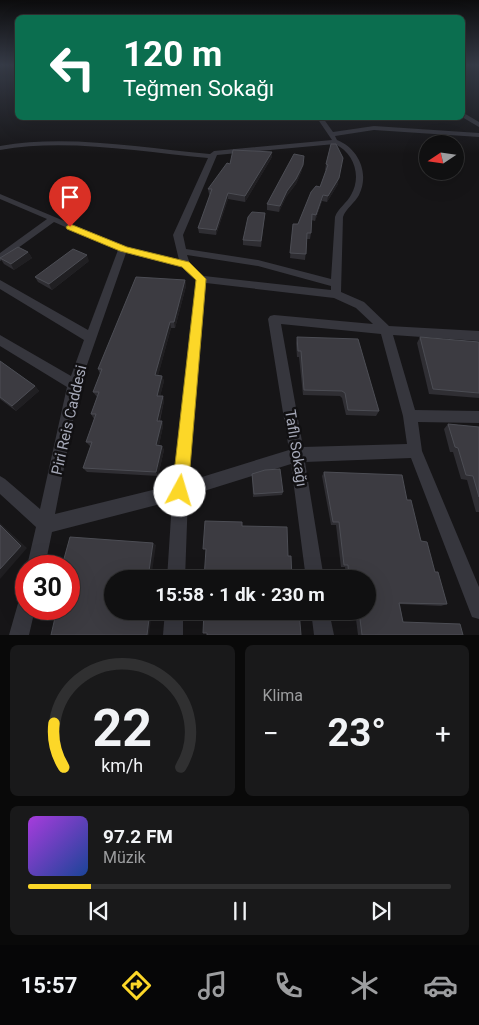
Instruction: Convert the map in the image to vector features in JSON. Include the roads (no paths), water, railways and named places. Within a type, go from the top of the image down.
[{"type":"street","points":[[465,116],[479,125]]},
{"type":"street","points":[[322,120],[336,142]]},
{"type":"street","points":[[332,134],[374,128],[415,129],[479,135]]},
{"type":"street","points":[[186,265],[178,235],[214,152],[336,142],[342,144],[356,161],[361,178],[355,195],[339,214],[337,289]]},
{"type":"street","points":[[0,148],[22,144],[68,143],[212,156]]},
{"type":"street","points":[[0,196],[124,249],[186,265],[201,279],[337,289]]},
{"type":"street","points":[[0,258],[52,219]]},
{"type":"street","name":"Piri Reis Caddesi","points":[[39,555],[74,385],[124,249]]},
{"type":"street","points":[[182,251],[258,263],[337,289],[360,305],[386,330],[410,416],[415,451],[479,610]]},
{"type":"street","points":[[176,570],[180,491],[201,279]]},
{"type":"street","points":[[0,284],[91,338]]},
{"type":"street","name":"Taflı Sokağı","points":[[314,570],[274,319],[386,330]]},
{"type":"street","points":[[386,330],[479,336]]},
{"type":"street","points":[[0,340],[74,385]]},
{"type":"street","points":[[410,416],[479,417]]},
{"type":"street","points":[[0,484],[46,526],[180,491],[297,455],[415,451]]},
{"type":"street","points":[[20,635],[23,620]]},
{"type":"street","points":[[173,635],[174,620]]},
{"type":"street","points":[[322,620],[324,635]]}]
